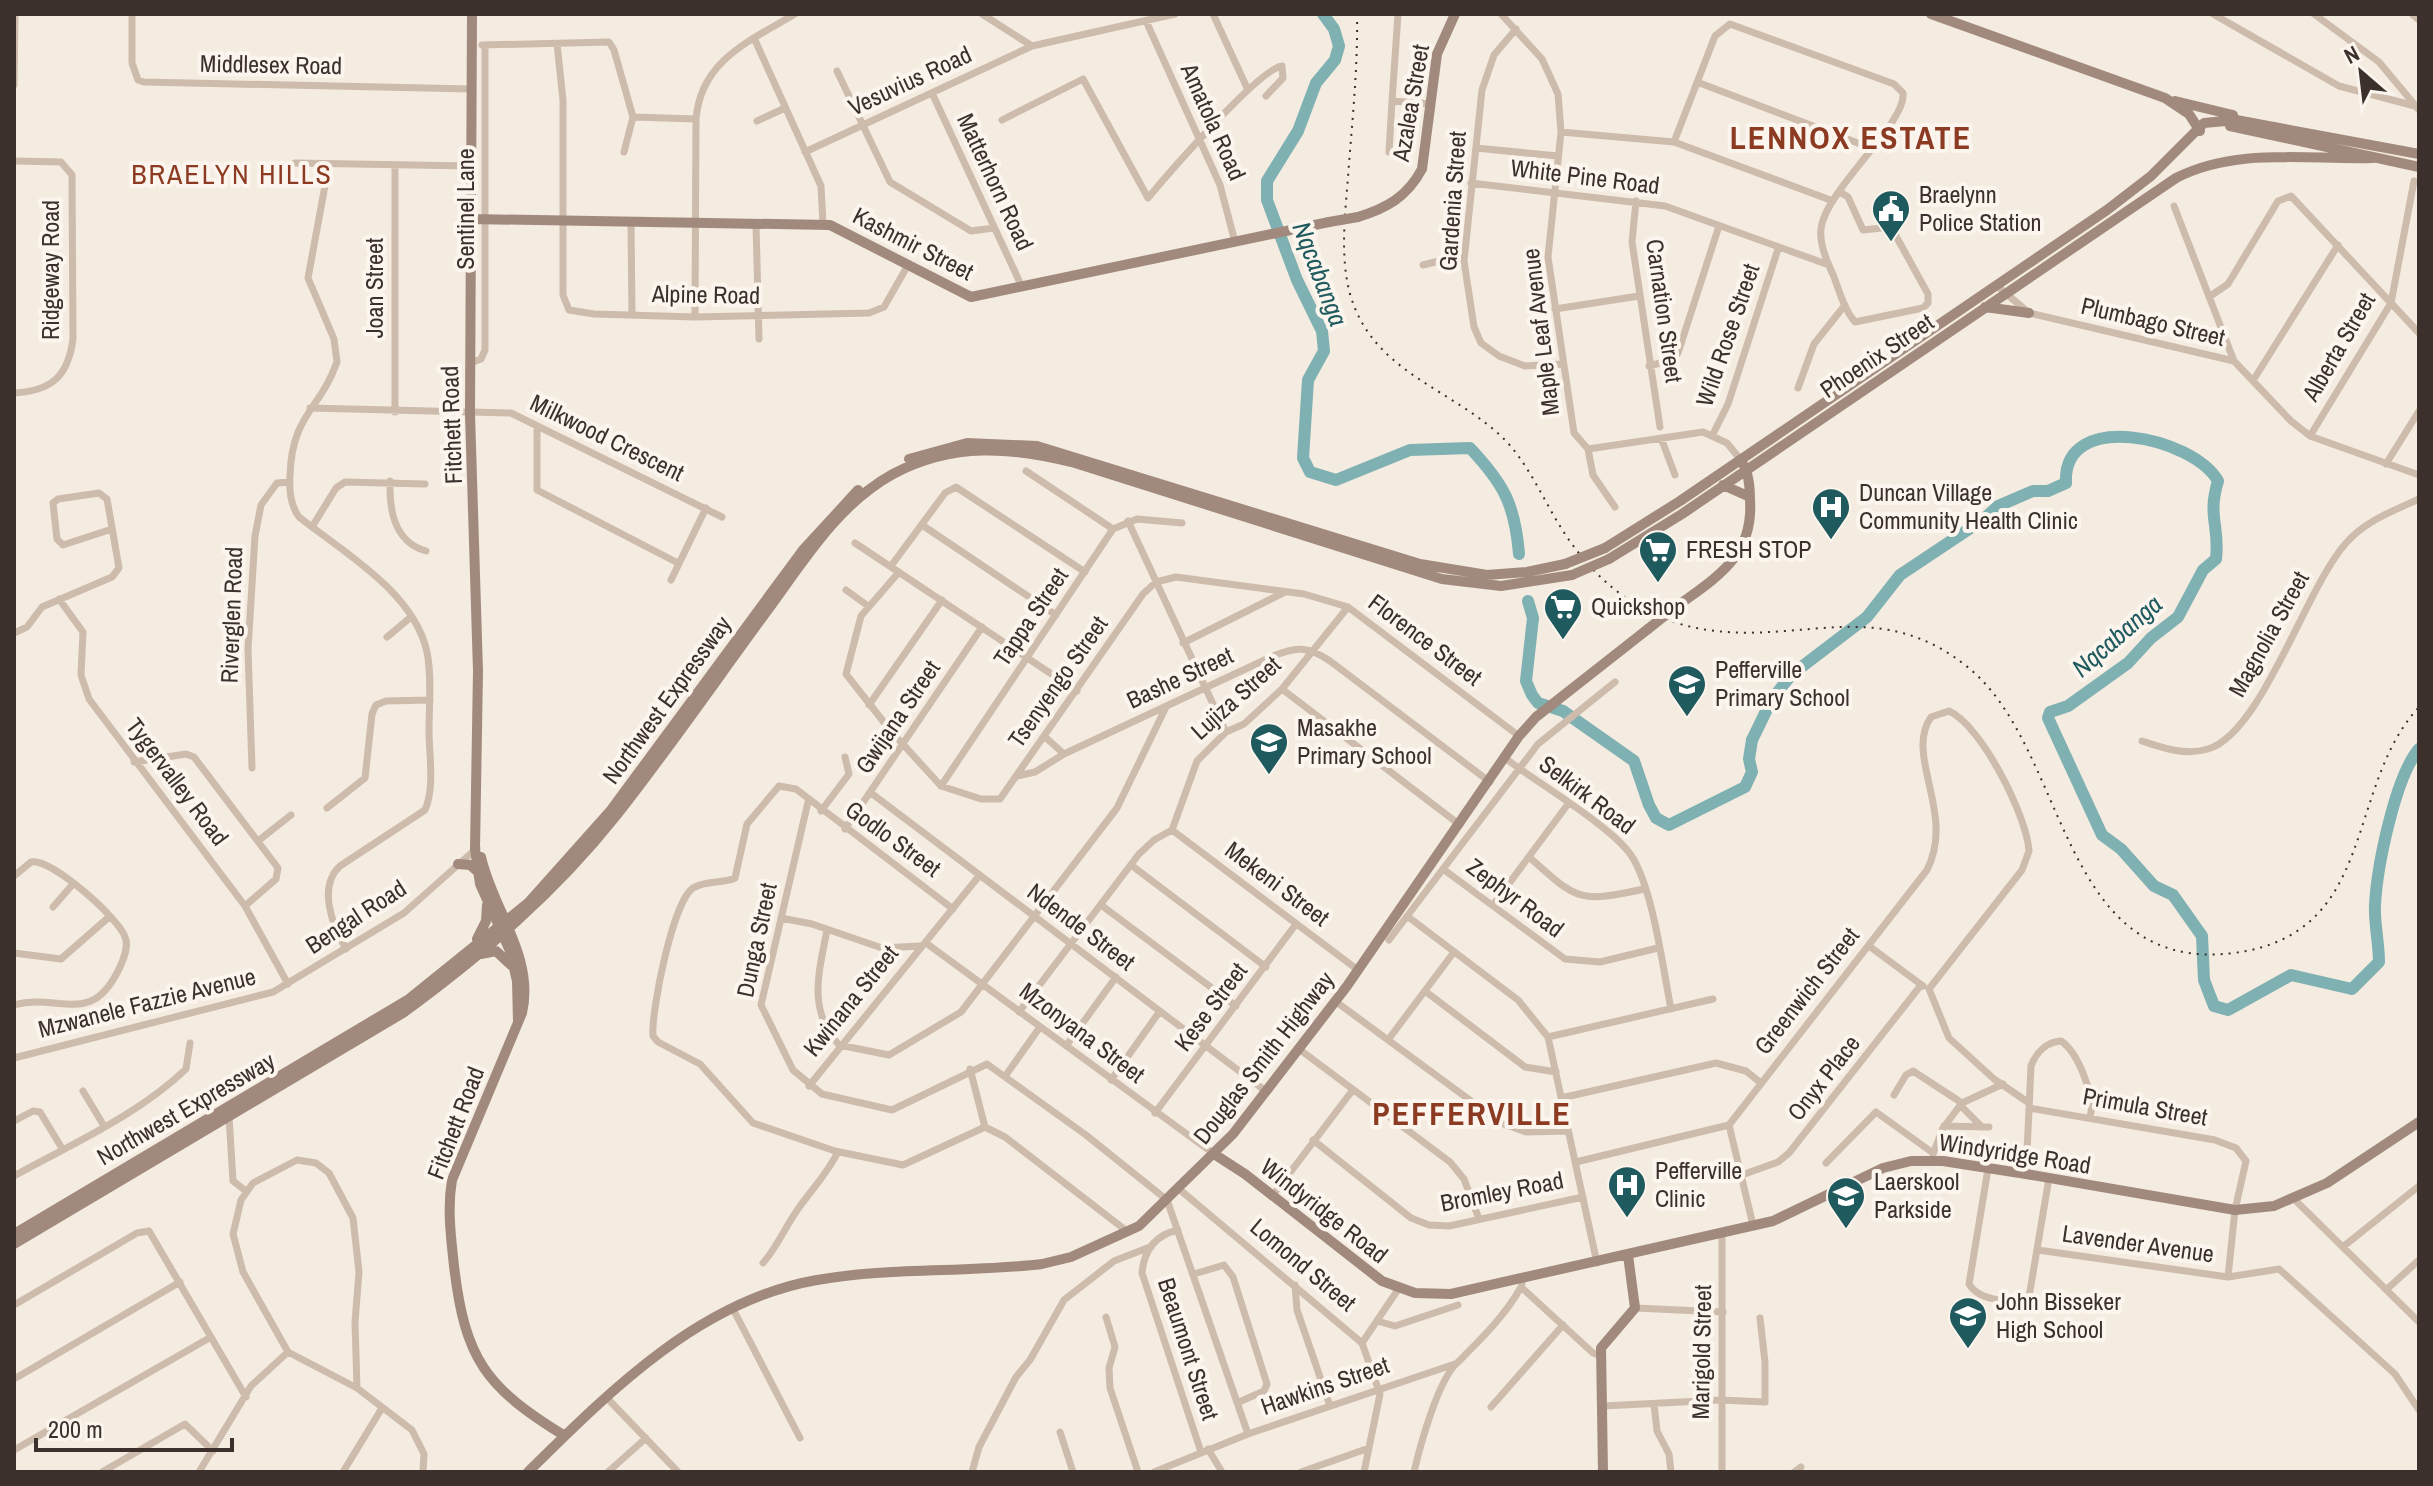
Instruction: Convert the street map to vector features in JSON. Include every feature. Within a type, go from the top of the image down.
[{"type":"main road","name":"Fitchett Road","points":[[472,14],[470,414],[477,553],[475,836],[491,902]]},
{"type":"main road","name":"Azalea Street","points":[[1235,242],[1358,217],[1394,202],[1417,179],[1425,157],[1437,54],[1455,14]]},
{"type":"main road","points":[[1931,14],[2165,98],[2298,132]]},
{"type":"main road","points":[[2165,98],[2189,114],[2199,129]]},
{"type":"main road","points":[[2152,194],[2199,129],[2220,119],[2419,154]]},
{"type":"main road","points":[[2199,129],[2231,126],[2419,167]]},
{"type":"main road","name":"Phoenix Street","points":[[1404,564],[1471,584],[1501,586],[1572,575],[1609,559],[1723,485],[1744,464],[2136,188],[2199,129]]},
{"type":"main road","name":"Phoenix Street","points":[[1404,564],[1487,575],[1527,572],[1565,564],[1605,548],[1744,464],[2189,171],[2225,160],[2373,158]]},
{"type":"main road","name":"Kashmir Street","points":[[471,219],[694,225],[823,224],[845,230],[971,297],[1235,242]]},
{"type":"main road","points":[[1985,307],[2029,313]]},
{"type":"main road","name":"Northwest Expressway","points":[[14,1244],[403,1013],[476,951],[528,903],[611,810],[820,527],[862,486],[912,457],[967,443],[1037,446],[1404,564]]},
{"type":"main road","name":"Northwest Expressway","points":[[503,927],[551,892],[618,814],[823,536],[865,492],[914,464],[969,450],[1031,452],[1404,564]]},
{"type":"main road","name":"Douglas Smith Highway","points":[[528,1472],[653,1356],[731,1310],[767,1293],[821,1279],[1042,1264],[1071,1257],[1128,1232],[1149,1219],[1214,1154],[1267,1092],[1358,970],[1413,885],[1460,825],[1519,736],[1562,696],[1726,568],[1741,550],[1750,531],[1750,497],[1744,464]]},
{"type":"main road","points":[[1723,485],[1750,497]]},
{"type":"main road","name":"Fitchett Road","points":[[477,848],[477,871],[520,956],[526,988],[518,1022],[452,1180],[449,1210],[459,1310],[471,1345],[487,1375],[518,1405],[565,1436]]},
{"type":"main road","points":[[458,864],[470,865],[477,871]]},
{"type":"main road","points":[[520,956],[523,925],[551,892]]},
{"type":"main road","points":[[514,970],[500,953],[476,951],[491,902],[505,905],[528,903]]},
{"type":"main road","name":"Fitchett Road","points":[[503,927],[514,970],[518,1022]]},
{"type":"main road","name":"Northwest Expressway","points":[[14,1234],[369,1025],[476,951]]},
{"type":"main road","name":"Windyridge Road","points":[[1214,1154],[1273,1195],[1367,1272],[1415,1293],[1451,1294],[1522,1284],[1753,1225],[1789,1214],[1883,1168],[1932,1156],[1988,1169],[2235,1210],[2274,1206],[2327,1183],[2419,1122]]},
{"type":"main road","points":[[1603,1472],[1601,1356],[1605,1341],[1635,1308],[1628,1255]]},
{"type":"street","points":[[14,85],[15,14]]},
{"type":"street","name":"Middlesex Road","points":[[132,14],[133,70],[138,80],[144,82],[471,89]]},
{"type":"street","points":[[695,317],[696,119],[700,92],[722,58],[795,14]]},
{"type":"street","points":[[982,14],[1032,46]]},
{"type":"street","name":"Vesuvius Road","points":[[805,152],[1032,46],[1175,14]]},
{"type":"street","points":[[1213,14],[1248,90]]},
{"type":"street","points":[[1389,152],[1398,14]]},
{"type":"street","name":"Maple Leaf Avenue","points":[[1501,14],[1542,59],[1554,80],[1561,132],[1548,257],[1555,309],[1574,433],[1588,449],[1589,469],[1615,507]]},
{"type":"street","points":[[2314,14],[2379,62],[2417,108]]},
{"type":"street","points":[[2412,14],[2419,20]]},
{"type":"street","points":[[2216,15],[2339,86],[2417,108]]},
{"type":"street","name":"Amatola Road","points":[[1146,21],[1222,191],[1235,242]]},
{"type":"street","points":[[1674,142],[1715,36],[1726,26],[1735,24],[1894,84],[1904,98],[1833,201],[1821,228],[1829,265],[1845,305],[1858,323],[1892,312],[1918,310],[1928,303],[1928,294],[1891,227],[1863,230],[1848,197],[1840,192]]},
{"type":"street","name":"Gardenia Street","points":[[1516,29],[1496,51],[1488,67],[1471,183],[1464,261],[1474,327],[1481,343],[1499,356],[1525,366],[1563,364]]},
{"type":"street","points":[[754,38],[823,194],[823,224]]},
{"type":"street","points":[[472,45],[609,42],[633,117],[624,152]]},
{"type":"street","points":[[557,44],[563,100],[562,222]]},
{"type":"street","name":"Sentinel Lane","points":[[470,363],[481,359],[485,350],[485,45]]},
{"type":"street","points":[[1002,120],[1083,79],[1148,198],[1248,90],[1275,68],[1282,66],[1283,78],[1266,96]]},
{"type":"street","points":[[837,71],[886,177],[895,187],[971,231],[994,228]]},
{"type":"street","points":[[1697,82],[1871,148]]},
{"type":"street","name":"Matterhorn Road","points":[[932,93],[1022,287]]},
{"type":"street","points":[[1392,101],[1431,104]]},
{"type":"street","points":[[757,121],[785,108]]},
{"type":"street","points":[[633,117],[696,119]]},
{"type":"street","points":[[1561,132],[1674,142],[1833,201]]},
{"type":"street","points":[[1476,148],[1558,156]]},
{"type":"street","name":"Ridgeway Road","points":[[14,161],[61,162],[72,175],[73,339],[68,364],[56,381],[38,391],[14,393]]},
{"type":"street","points":[[295,163],[471,166]]},
{"type":"street","points":[[329,164],[308,278],[334,339],[337,362],[293,443],[290,482],[294,509],[393,595],[411,617],[427,651],[430,700],[429,794],[425,810],[340,866],[332,876],[332,922],[346,949]]},
{"type":"street","name":"Joan Street","points":[[395,165],[395,412]]},
{"type":"street","name":"Alberta Street","points":[[2310,436],[2391,303],[2414,181]]},
{"type":"street","name":"White Pine Road","points":[[1471,183],[1636,201],[1675,209],[1829,265]]},
{"type":"street","points":[[2209,297],[2231,280],[2282,198],[2295,198],[2419,333]]},
{"type":"street","name":"Carnation Street","points":[[1636,201],[1632,242],[1660,427]]},
{"type":"street","points":[[2174,206],[2234,361]]},
{"type":"street","points":[[2409,207],[2419,211]]},
{"type":"street","name":"Alpine Road","points":[[562,222],[566,307],[577,314],[695,317],[875,312],[888,302],[908,265]]},
{"type":"street","points":[[631,224],[632,314]]},
{"type":"street","points":[[756,225],[759,339]]},
{"type":"street","points":[[1649,366],[1671,360],[1678,353],[1719,226]]},
{"type":"street","points":[[2254,379],[2338,245]]},
{"type":"street","name":"Wild Rose Street","points":[[1713,434],[1728,404],[1778,249]]},
{"type":"street","points":[[1423,265],[1447,259],[1464,261]]},
{"type":"street","name":"Plumbago Street","points":[[1996,285],[2029,313],[2234,361],[2291,421],[2310,436],[2419,475]]},
{"type":"street","points":[[1555,309],[1639,296]]},
{"type":"street","points":[[1798,388],[1814,344],[1845,305]]},
{"type":"street","name":"Milkwood Crescent","points":[[310,408],[511,413],[722,517]]},
{"type":"street","points":[[2386,464],[2419,411]]},
{"type":"street","points":[[537,426],[537,490],[678,563]]},
{"type":"street","name":"Wild Rose Street","points":[[1588,449],[1713,434],[1727,443],[1744,464]]},
{"type":"street","points":[[1661,438],[1675,475]]},
{"type":"street","points":[[1026,471],[1113,529]]},
{"type":"street","points":[[312,527],[340,484],[390,481],[425,484]]},
{"type":"street","points":[[390,481],[389,505],[393,521],[410,543],[426,551]]},
{"type":"street","name":"Riverglen Road","points":[[252,768],[248,649],[256,527],[268,492],[277,483],[290,482]]},
{"type":"street","points":[[891,566],[952,489],[964,491],[1085,572]]},
{"type":"street","points":[[14,633],[27,627],[42,607],[118,572],[120,563],[107,499],[102,494],[58,499],[53,503],[57,539],[63,545],[112,529]]},
{"type":"street","name":"Magnolia Street","points":[[2142,741],[2187,752],[2208,749],[2227,740],[2249,714],[2337,553],[2371,521],[2419,499]]},
{"type":"street","points":[[671,580],[706,508]]},
{"type":"street","name":"Tappa Street","points":[[941,786],[1113,529],[1128,521],[1142,519],[1182,523]]},
{"type":"street","points":[[1128,521],[1226,732]]},
{"type":"street","points":[[922,525],[1056,615]]},
{"type":"street","points":[[855,543],[1077,691]]},
{"type":"street","points":[[899,572],[868,606],[856,631],[846,674],[869,705],[941,786]]},
{"type":"street","name":"Florence Street","points":[[1156,582],[1189,577],[1285,592],[1348,607],[1519,736]]},
{"type":"street","name":"Tsenyengo Street","points":[[941,786],[955,793],[991,801],[1000,799],[1138,601],[1156,582]]},
{"type":"street","points":[[846,590],[868,606]]},
{"type":"street","points":[[1183,643],[1285,592]]},
{"type":"street","name":"Tygervalley Road","points":[[59,599],[83,632],[81,675],[87,696],[245,906],[288,984]]},
{"type":"street","points":[[869,705],[942,600]]},
{"type":"street","name":"Lujiza Street","points":[[1172,830],[1193,768],[1226,732],[1244,724],[1282,689],[1348,607]]},
{"type":"street","points":[[387,637],[411,617]]},
{"type":"street","name":"Gwijana Street","points":[[845,829],[982,627]]},
{"type":"street","name":"Bashe Street","points":[[1017,776],[1035,772],[1064,754],[1284,651],[1300,647],[1314,649]]},
{"type":"street","points":[[1314,649],[1490,782]]},
{"type":"street","points":[[1389,940],[1538,744],[1615,682]]},
{"type":"street","points":[[1282,689],[1460,825]]},
{"type":"street","points":[[327,808],[365,778],[372,714],[376,705],[386,701],[430,700]]},
{"type":"street","points":[[827,930],[817,999],[822,1023],[839,1045],[883,1055],[895,1052],[950,1021],[984,986],[1121,801],[1166,707]]},
{"type":"street","name":"Onyx Place","points":[[1742,1175],[1778,1162],[1789,1153],[2027,863],[2029,851],[2002,773],[1960,719],[1954,713],[1943,711],[1931,717],[1924,733]]},
{"type":"street","name":"Greenwich Street","points":[[1729,1125],[1918,883],[1935,850],[1939,827],[1922,751],[1924,733]]},
{"type":"street","points":[[1044,736],[1064,754]]},
{"type":"street","points":[[134,762],[190,754],[276,863],[278,874],[245,906]]},
{"type":"street","points":[[821,811],[849,774],[845,757]]},
{"type":"street","name":"Selkirk Road","points":[[1505,758],[1623,846],[1633,859],[1644,889],[1671,1009]]},
{"type":"street","name":"Godlo Street","points":[[838,1152],[753,1123],[700,1064],[658,1042],[653,1031],[668,949],[685,897],[696,886],[735,878],[747,824],[774,789],[790,786],[953,909]]},
{"type":"street","name":"Ndende Street","points":[[871,793],[1267,1092]]},
{"type":"street","name":"Dunga Street","points":[[808,802],[761,1010],[793,1070],[809,1086]]},
{"type":"street","points":[[1493,905],[1568,804]]},
{"type":"street","points":[[258,841],[291,815]]},
{"type":"street","points":[[1019,1012],[1131,865],[1154,840],[1172,830]]},
{"type":"street","name":"Mekeni Street","points":[[1172,830],[1358,970]]},
{"type":"street","name":"Bengal Road","points":[[288,984],[404,913],[477,848]]},
{"type":"street","points":[[1529,857],[1578,897],[1596,899],[1644,889]]},
{"type":"street","points":[[14,876],[39,860],[73,884],[109,917],[125,936],[126,946],[116,976],[100,996],[72,1006],[35,1001],[14,1005]]},
{"type":"street","points":[[1131,865],[1266,967]]},
{"type":"street","name":"Zephyr Road","points":[[1443,869],[1557,955],[1575,962],[1600,962],[1658,948]]},
{"type":"street","name":"Kwinana Street","points":[[809,1086],[839,1045],[979,876]]},
{"type":"street","points":[[53,907],[73,884]]},
{"type":"street","points":[[1101,905],[1236,1006]]},
{"type":"street","points":[[1407,916],[1518,1000],[1548,1037],[1597,1263]]},
{"type":"street","points":[[14,953],[61,959],[109,917]]},
{"type":"street","points":[[781,918],[882,948],[923,945]]},
{"type":"street","name":"Kese Street","points":[[1155,1113],[1296,924]]},
{"type":"street","name":"Mzonyana Street","points":[[923,945],[1214,1154]]},
{"type":"street","points":[[1869,946],[1925,987],[1945,1033],[2029,1105]]},
{"type":"street","points":[[1388,1040],[1454,952]]},
{"type":"street","points":[[1066,1046],[1116,977]]},
{"type":"street","name":"Mzwanele Fazzie Avenue","points":[[14,1058],[261,996],[288,984]]},
{"type":"street","points":[[1425,991],[1525,1067],[1556,1072]]},
{"type":"street","points":[[1548,1037],[1713,999]]},
{"type":"street","points":[[1335,1001],[1501,1123],[1526,1132],[1568,1131]]},
{"type":"street","points":[[1111,1080],[1160,1011]]},
{"type":"street","points":[[1006,1075],[1040,1027]]},
{"type":"street","points":[[2026,1174],[2029,1076],[2034,1059],[2047,1046],[2061,1041],[2068,1047],[2092,1099],[2090,1117]]},
{"type":"street","points":[[14,1176],[104,1126],[184,1071],[190,1043]]},
{"type":"street","points":[[1299,1049],[1450,1162],[1464,1179],[1479,1219]]},
{"type":"street","points":[[1561,1098],[1716,1063],[1746,1071],[1761,1083]]},
{"type":"street","points":[[809,1086],[822,1094],[892,1110],[970,1069],[987,1064],[1006,1075],[1167,1200],[1248,1434]]},
{"type":"street","points":[[970,1069],[985,1127],[1005,1137],[1128,1232]]},
{"type":"street","points":[[1894,1095],[1906,1075],[1913,1071],[1961,1104],[1986,1127],[1944,1126]]},
{"type":"street","points":[[1826,1163],[1876,1112],[1932,1156],[1944,1126],[1961,1104],[2003,1084]]},
{"type":"street","points":[[83,1091],[104,1126]]},
{"type":"street","points":[[1273,1195],[1352,1091]]},
{"type":"street","name":"Primula Street","points":[[2029,1105],[2215,1140],[2236,1148],[2246,1161],[2235,1210]]},
{"type":"street","points":[[14,1121],[30,1112],[40,1112],[63,1150]]},
{"type":"street","points":[[229,1116],[233,1181],[246,1191]]},
{"type":"street","points":[[1576,1162],[1729,1125],[1753,1225]]},
{"type":"street","points":[[763,1263],[785,1235],[799,1208],[830,1170],[838,1152],[903,1165],[985,1127]]},
{"type":"street","name":"Bromley Road","points":[[1313,1140],[1419,1222],[1449,1226],[1583,1197]]},
{"type":"street","points":[[357,1388],[355,1322],[358,1248],[353,1218],[341,1191],[322,1166],[303,1160],[287,1164],[253,1183],[246,1191],[234,1223],[237,1254],[262,1308],[288,1352],[357,1388],[416,1435],[424,1454],[423,1472]]},
{"type":"street","points":[[1988,1169],[1969,1284],[1983,1296],[2012,1301],[2024,1301],[2029,1297],[2049,1178]]},
{"type":"street","points":[[2344,1246],[2419,1186]]},
{"type":"street","name":"Lomond Street","points":[[1179,1189],[1362,1343],[1380,1388]]},
{"type":"street","points":[[2294,1199],[2419,1322]]},
{"type":"street","points":[[2228,1277],[2235,1210]]},
{"type":"street","name":"Beaumont Street","points":[[1178,1230],[1164,1234],[1150,1247],[1143,1262],[1144,1285],[1205,1450],[1222,1472]]},
{"type":"street","name":"Marigold Street","points":[[1722,1232],[1722,1472]]},
{"type":"street","points":[[14,1305],[137,1233],[153,1234],[246,1397]]},
{"type":"street","points":[[972,1472],[979,1447],[1016,1377],[1030,1360],[1064,1300],[1114,1261],[1150,1247]]},
{"type":"street","name":"Lavender Avenue","points":[[2038,1250],[2228,1277],[2279,1269],[2395,1374],[2419,1410]]},
{"type":"street","points":[[2386,1290],[2419,1260]]},
{"type":"street","points":[[1194,1274],[1224,1265],[1233,1277],[1267,1384],[1264,1391],[1239,1402]]},
{"type":"street","points":[[14,1379],[180,1282]]},
{"type":"street","points":[[1414,1472],[1426,1426],[1455,1364],[1503,1313],[1522,1284],[1563,1325],[1601,1356]]},
{"type":"street","points":[[1295,1285],[1297,1310],[1330,1406]]},
{"type":"street","points":[[1362,1343],[1399,1288]]},
{"type":"street","points":[[1377,1321],[1395,1326],[1458,1305]]},
{"type":"street","points":[[1635,1308],[1723,1312]]},
{"type":"street","points":[[731,1310],[800,1438]]},
{"type":"street","points":[[1106,1317],[1115,1347],[1109,1368],[1110,1388],[1138,1472]]},
{"type":"street","points":[[1603,1406],[1721,1400],[1765,1402],[1760,1318]]},
{"type":"street","points":[[1491,1407],[1563,1325]]},
{"type":"street","points":[[14,1450],[211,1337]]},
{"type":"street","points":[[199,1472],[251,1386],[288,1352]]},
{"type":"street","name":"Hawkins Street","points":[[1154,1472],[1248,1434],[1455,1364]]},
{"type":"street","points":[[1364,1472],[1380,1388]]},
{"type":"street","points":[[607,1398],[678,1472]]},
{"type":"street","points":[[1654,1404],[1657,1431],[1669,1454],[1671,1472]]},
{"type":"street","points":[[343,1472],[382,1408]]},
{"type":"street","points":[[102,1472],[185,1424],[213,1451]]},
{"type":"street","points":[[1060,1432],[1073,1472]]},
{"type":"street","points":[[608,1472],[646,1438]]},
{"type":"street","points":[[1301,1472],[1369,1448]]},
{"type":"waterway","name":"Nqcabanga","points":[[1323,14],[1334,29],[1339,46],[1335,60],[1316,83],[1298,131],[1267,181],[1267,200],[1297,280],[1322,331],[1324,351],[1308,380],[1303,458],[1310,472],[1336,480],[1410,450],[1470,448],[1506,496],[1519,554]]},
{"type":"waterway","name":"Nqcabanga","points":[[1528,601],[1533,618],[1526,681],[1532,695],[1538,703],[1563,711],[1634,761],[1656,818],[1669,825],[1745,787],[1752,772],[1749,759],[1752,740],[1771,701],[1791,675],[1867,617],[1900,575],[1984,519],[1998,506],[2033,491],[2048,491],[2066,483],[2070,460],[2085,445],[2106,438],[2131,437],[2183,452],[2204,465],[2218,481],[2214,504],[2216,559],[2203,570],[2178,617],[2151,638],[2128,663],[2068,706],[2050,712],[2048,718],[2102,835],[2121,849],[2154,886],[2173,895],[2202,936],[2204,980],[2214,1006],[2228,1010],[2291,975],[2352,989],[2379,962],[2375,905],[2383,846],[2402,780],[2419,749]]},
{"type":"railway","points":[[1357,14],[1344,251],[1350,294],[1361,321],[1377,343],[1395,362],[1462,406],[1505,440],[1526,467],[1583,558],[1599,576],[1637,605],[1683,625],[1708,630],[1743,633],[1842,627],[1873,628],[1905,634],[1937,647],[1970,669],[2003,706],[2028,751],[2074,850],[2100,895],[2133,930],[2176,951],[2234,953],[2281,940],[2314,918],[2336,888],[2353,853],[2395,740],[2419,707]]},
{"type":"place","name":"Braelynn Police Station","points":[[1891,243]]},
{"type":"place","name":"Duncan Village Community Health Clinic","points":[[1831,541]]},
{"type":"place","name":"FRESH STOP","points":[[1658,584]]},
{"type":"place","name":"Quickshop","points":[[1563,641]]},
{"type":"place","name":"Pefferville Primary School","points":[[1687,718]]},
{"type":"place","name":"Masakhe Primary School","points":[[1269,776]]},
{"type":"place","name":"Pefferville Clinic","points":[[1627,1219]]},
{"type":"place","name":"Laerskool Parkside","points":[[1846,1230]]},
{"type":"place","name":"John Bisseker High School","points":[[1968,1350]]},
{"type":"district","name":"LENNOX ESTATE","points":[[1851,138]]},
{"type":"district","name":"BRAELYN HILLS","points":[[232,174]]},
{"type":"district","name":"PEFFERVILLE","points":[[1472,1114]]}]
